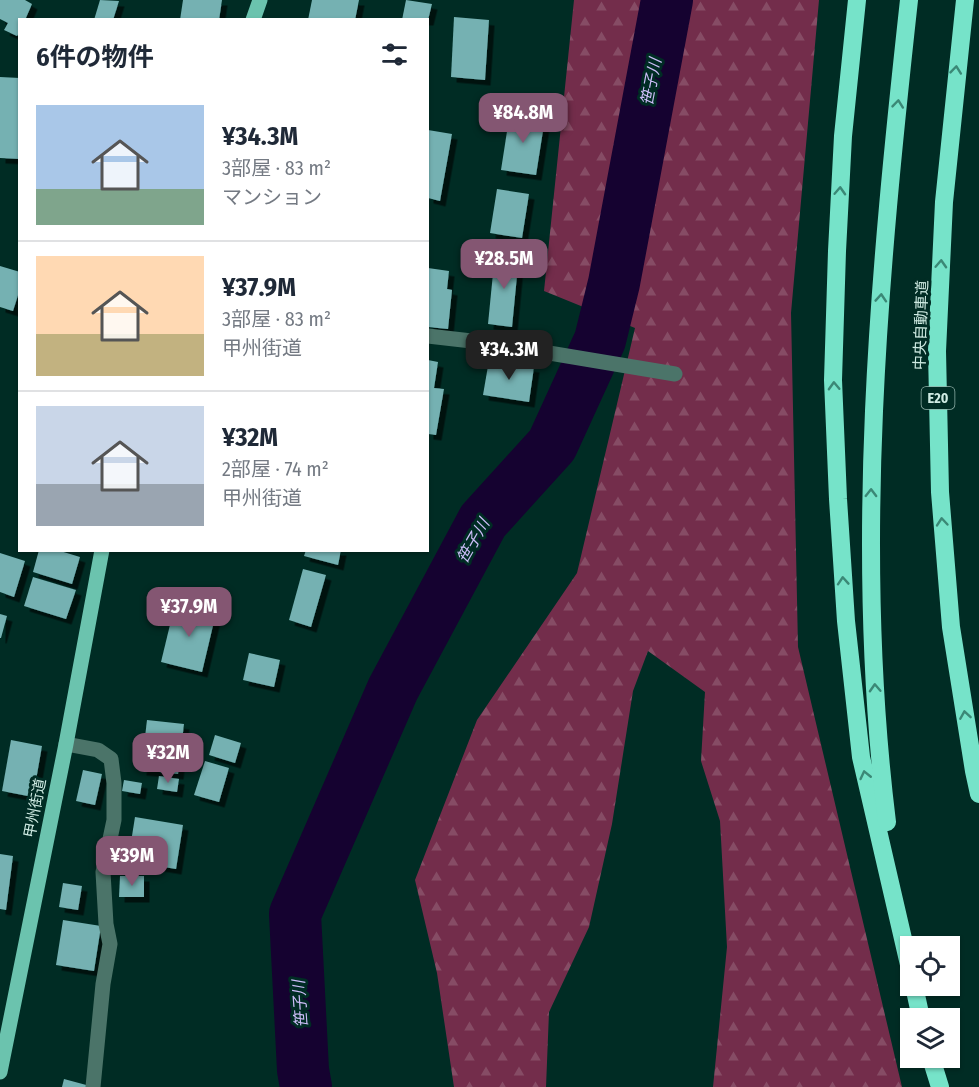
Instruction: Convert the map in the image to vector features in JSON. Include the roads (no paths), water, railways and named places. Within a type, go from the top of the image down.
[{"type":"highway","points":[[857,0],[843,136],[837,251],[833,380],[838,499],[846,621],[861,757],[903,936]]},
{"type":"highway","points":[[898,913],[879,761],[872,626],[871,495],[876,358],[892,156],[909,0]]},
{"type":"highway","name":"中央自動車道","points":[[965,0],[944,202],[937,351],[940,492],[951,627],[979,794]]},
{"type":"highway","points":[[934,1068],[940,1087]]},
{"type":"main road","points":[[255,18],[260,0]]},
{"type":"main road","name":"甲州街道","points":[[0,1072],[66,744],[102,552]]},
{"type":"lane","points":[[429,336],[489,343],[675,374]]},
{"type":"lane","points":[[66,744],[98,750],[111,759],[114,783],[114,820],[103,872],[106,924],[110,944],[103,984],[93,1087]]},
{"type":"waterway","name":"笹子川","points":[[306,1087],[303,1070],[295,914],[393,689],[483,521],[552,445],[600,340],[614,283],[667,0]]}]
